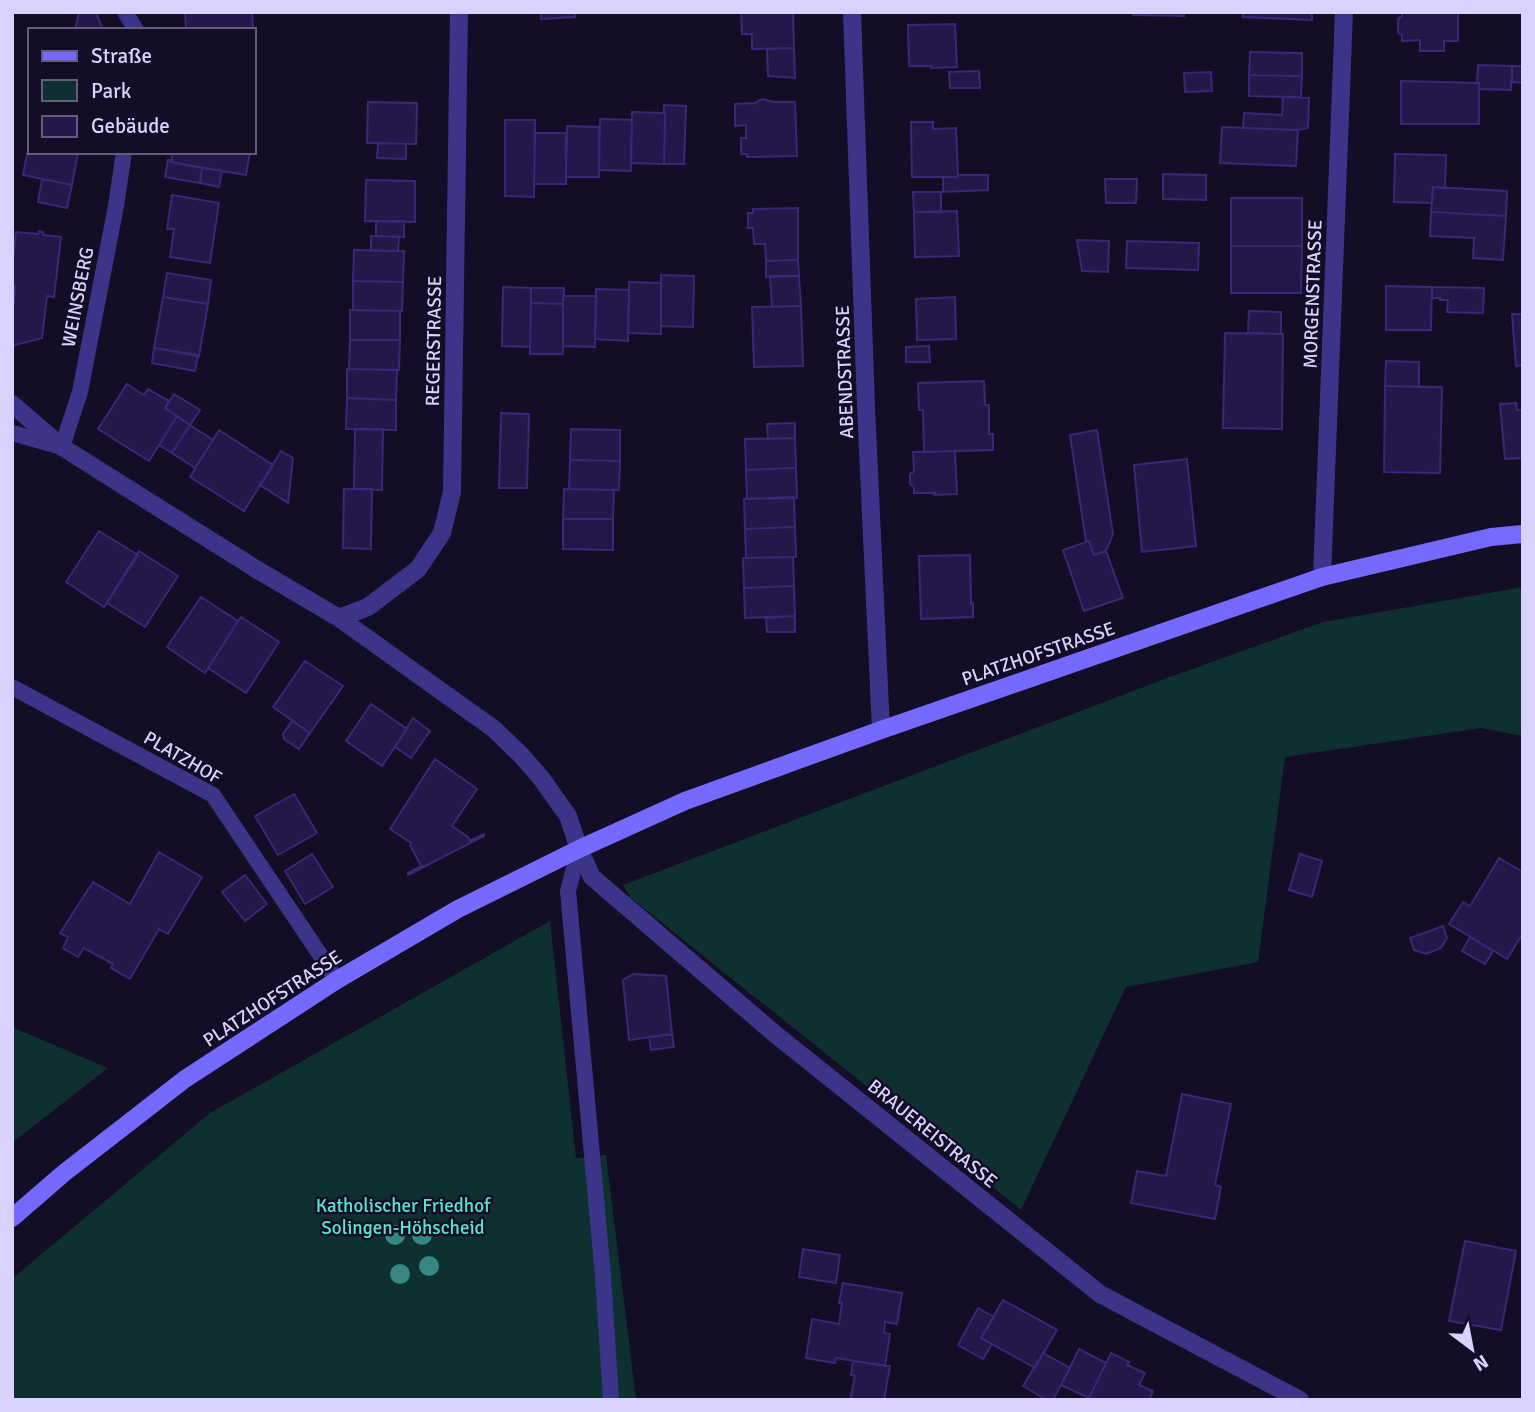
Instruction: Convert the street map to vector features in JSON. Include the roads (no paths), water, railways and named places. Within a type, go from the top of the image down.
[{"type":"main road","name":"PLATZHOFSTRASSE","points":[[12,1218],[64,1173],[185,1079],[337,980],[458,909],[579,849],[685,801],[1322,576],[1491,537],[1523,534]]},
{"type":"street","name":"REGERSTRASSE","points":[[339,618],[368,607],[418,569],[442,533],[452,492],[459,12]]},
{"type":"street","name":"ABENDSTRASSE","points":[[852,12],[881,730]]},
{"type":"street","name":"MORGENSTRASSE","points":[[1322,576],[1344,12]]},
{"type":"street","points":[[12,404],[62,447],[339,618],[494,729],[541,778],[568,816],[579,849]]},
{"type":"street","name":"BRAUEREISTRASSE","points":[[579,849],[592,877],[775,1034],[1100,1294],[1300,1400]]},
{"type":"lane","points":[[125,12],[135,28]]},
{"type":"lane","name":"WEINSBERG","points":[[62,447],[80,392],[124,154]]},
{"type":"lane","points":[[12,433],[62,447]]},
{"type":"lane","name":"PLATZHOF","points":[[12,687],[213,795],[337,980]]},
{"type":"lane","points":[[579,849],[568,891],[603,1276],[611,1400]]},
{"type":"park label","name":"Katholischer Friedhof Solingen-Höhscheid","points":[[403,1216]]}]
